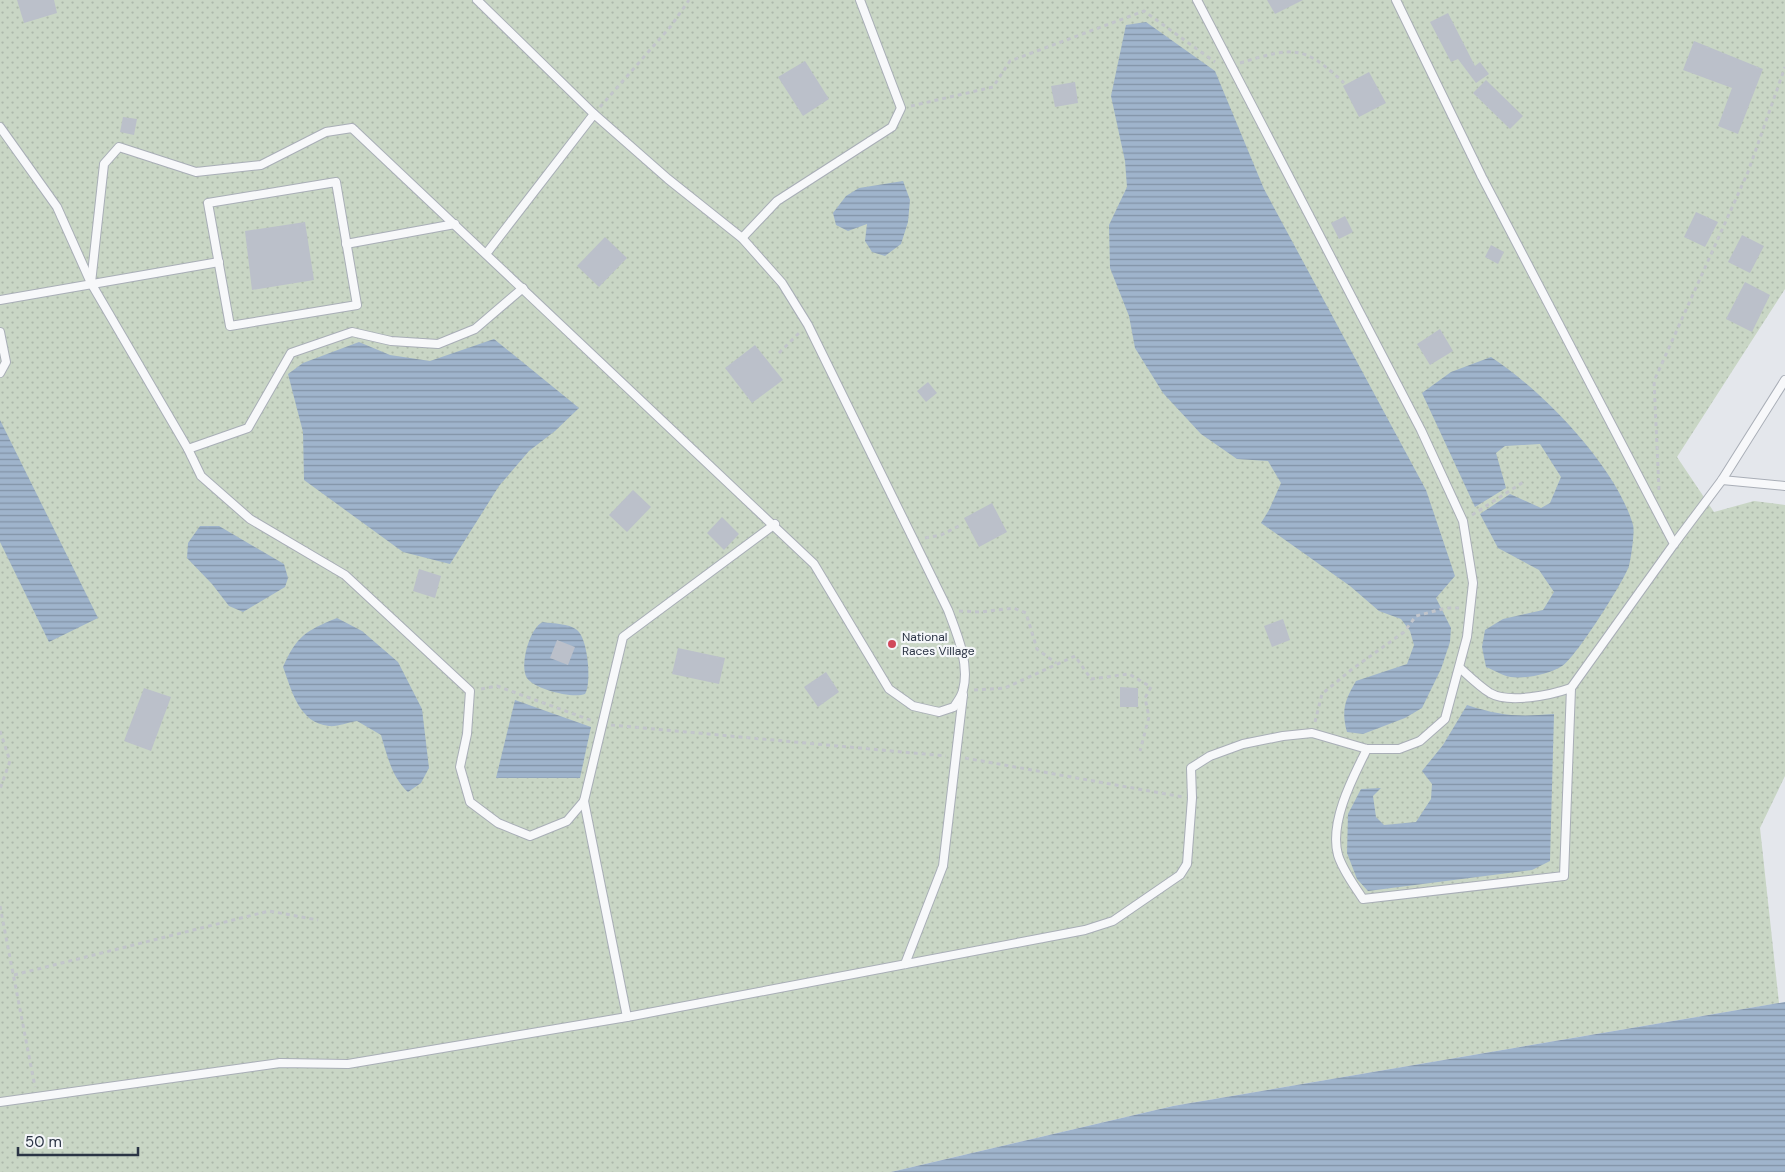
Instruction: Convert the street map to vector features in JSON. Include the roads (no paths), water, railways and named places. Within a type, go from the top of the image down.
[{"type":"lane","points":[[477,0],[594,114],[668,180],[742,238],[782,283],[808,325],[912,541],[948,610],[964,659],[964,691],[957,757],[943,866],[905,964]]},
{"type":"lane","points":[[742,238],[777,201],[892,127],[901,108],[860,0]]},
{"type":"lane","points":[[0,1102],[280,1064],[348,1064],[627,1017],[1085,930],[1112,921],[1180,875],[1187,864],[1192,798],[1191,768],[1210,756],[1243,744],[1312,733],[1367,749],[1399,749],[1420,741],[1439,725],[1445,719],[1467,637],[1473,584],[1463,521],[1421,430],[1197,0]]},
{"type":"lane","points":[[1396,0],[1482,177],[1674,544]]},
{"type":"lane","points":[[486,254],[594,114]]},
{"type":"lane","points":[[91,283],[104,164],[119,147],[196,172],[261,165],[326,132],[352,128],[774,524],[814,564],[889,689],[913,706],[939,712],[954,707],[964,691]]},
{"type":"lane","points":[[2,132],[56,207],[91,283],[188,449],[201,476],[250,519],[345,575],[470,690],[468,734],[460,767],[470,802],[498,823],[530,836],[567,821],[584,801]]},
{"type":"lane","points":[[336,182],[357,305],[230,326],[218,262],[208,203],[336,182]]},
{"type":"lane","points":[[346,244],[455,224]]},
{"type":"lane","points":[[0,300],[218,262]]},
{"type":"lane","points":[[188,449],[248,428],[291,353],[352,332],[391,341],[438,344],[475,329],[523,288]]},
{"type":"lane","points":[[0,332],[6,362],[0,373]]},
{"type":"lane","points":[[1367,749],[1348,787],[1338,820],[1338,854],[1349,880],[1363,898],[1564,876],[1571,688],[1722,480],[1785,380]]},
{"type":"lane","points":[[1722,480],[1785,486]]},
{"type":"lane","points":[[627,1017],[584,801],[623,637],[774,524]]},
{"type":"lane","points":[[1460,668],[1491,694],[1522,698],[1552,694],[1571,688]]},
{"type":"water","points":[[1146,22],[1215,71],[1264,189],[1426,490],[1455,576],[1436,598],[1451,628],[1450,642],[1441,669],[1422,708],[1405,718],[1363,734],[1347,732],[1344,711],[1349,694],[1356,681],[1407,664],[1414,645],[1410,631],[1401,619],[1379,611],[1350,586],[1261,523],[1281,483],[1268,461],[1237,459],[1201,434],[1163,393],[1135,348],[1129,316],[1110,268],[1109,225],[1127,187],[1125,161],[1111,96],[1126,25]]},
{"type":"water","points":[[903,181],[910,200],[908,222],[901,244],[885,256],[872,252],[865,241],[867,224],[848,231],[836,225],[833,213],[846,196],[859,188]]},
{"type":"water","points":[[494,339],[579,408],[555,431],[529,451],[499,486],[450,564],[403,552],[304,480],[303,432],[288,374],[303,363],[359,342],[390,355],[430,361]]},
{"type":"water","points":[[1491,357],[1532,389],[1575,431],[1611,478],[1624,502],[1633,525],[1629,566],[1588,635],[1562,666],[1531,677],[1508,676],[1486,667],[1482,647],[1485,630],[1503,619],[1543,610],[1554,592],[1539,570],[1498,548],[1480,514],[1510,494],[1541,508],[1550,503],[1561,477],[1540,444],[1505,446],[1496,453],[1506,488],[1475,507],[1422,393],[1451,372]]},
{"type":"water","points":[[0,420],[98,618],[49,642],[0,542]]},
{"type":"water","points":[[200,526],[219,526],[284,564],[288,578],[285,587],[243,612],[229,606],[212,584],[187,558],[188,543]]},
{"type":"water","points":[[337,618],[362,631],[398,662],[422,709],[429,768],[421,783],[408,792],[394,773],[381,735],[357,721],[332,726],[319,724],[310,719],[298,704],[294,695],[283,667],[293,648],[310,631]]},
{"type":"water","points":[[543,622],[569,626],[577,630],[581,635],[588,661],[588,681],[585,694],[572,695],[554,692],[537,686],[527,678],[524,664],[527,647],[534,631]]},
{"type":"water","points":[[515,700],[591,727],[580,778],[496,778]]},
{"type":"water","points":[[1467,705],[1510,715],[1554,714],[1550,861],[1532,870],[1368,891],[1357,879],[1347,853],[1348,814],[1361,789],[1381,788],[1373,796],[1376,817],[1384,825],[1416,822],[1431,799],[1432,784],[1422,771],[1443,745]]},
{"type":"water","points":[[1785,1002],[1785,1172],[891,1172],[1173,1106]]},
{"type":"place","name":"National Races Village","points":[[892,644]]}]
